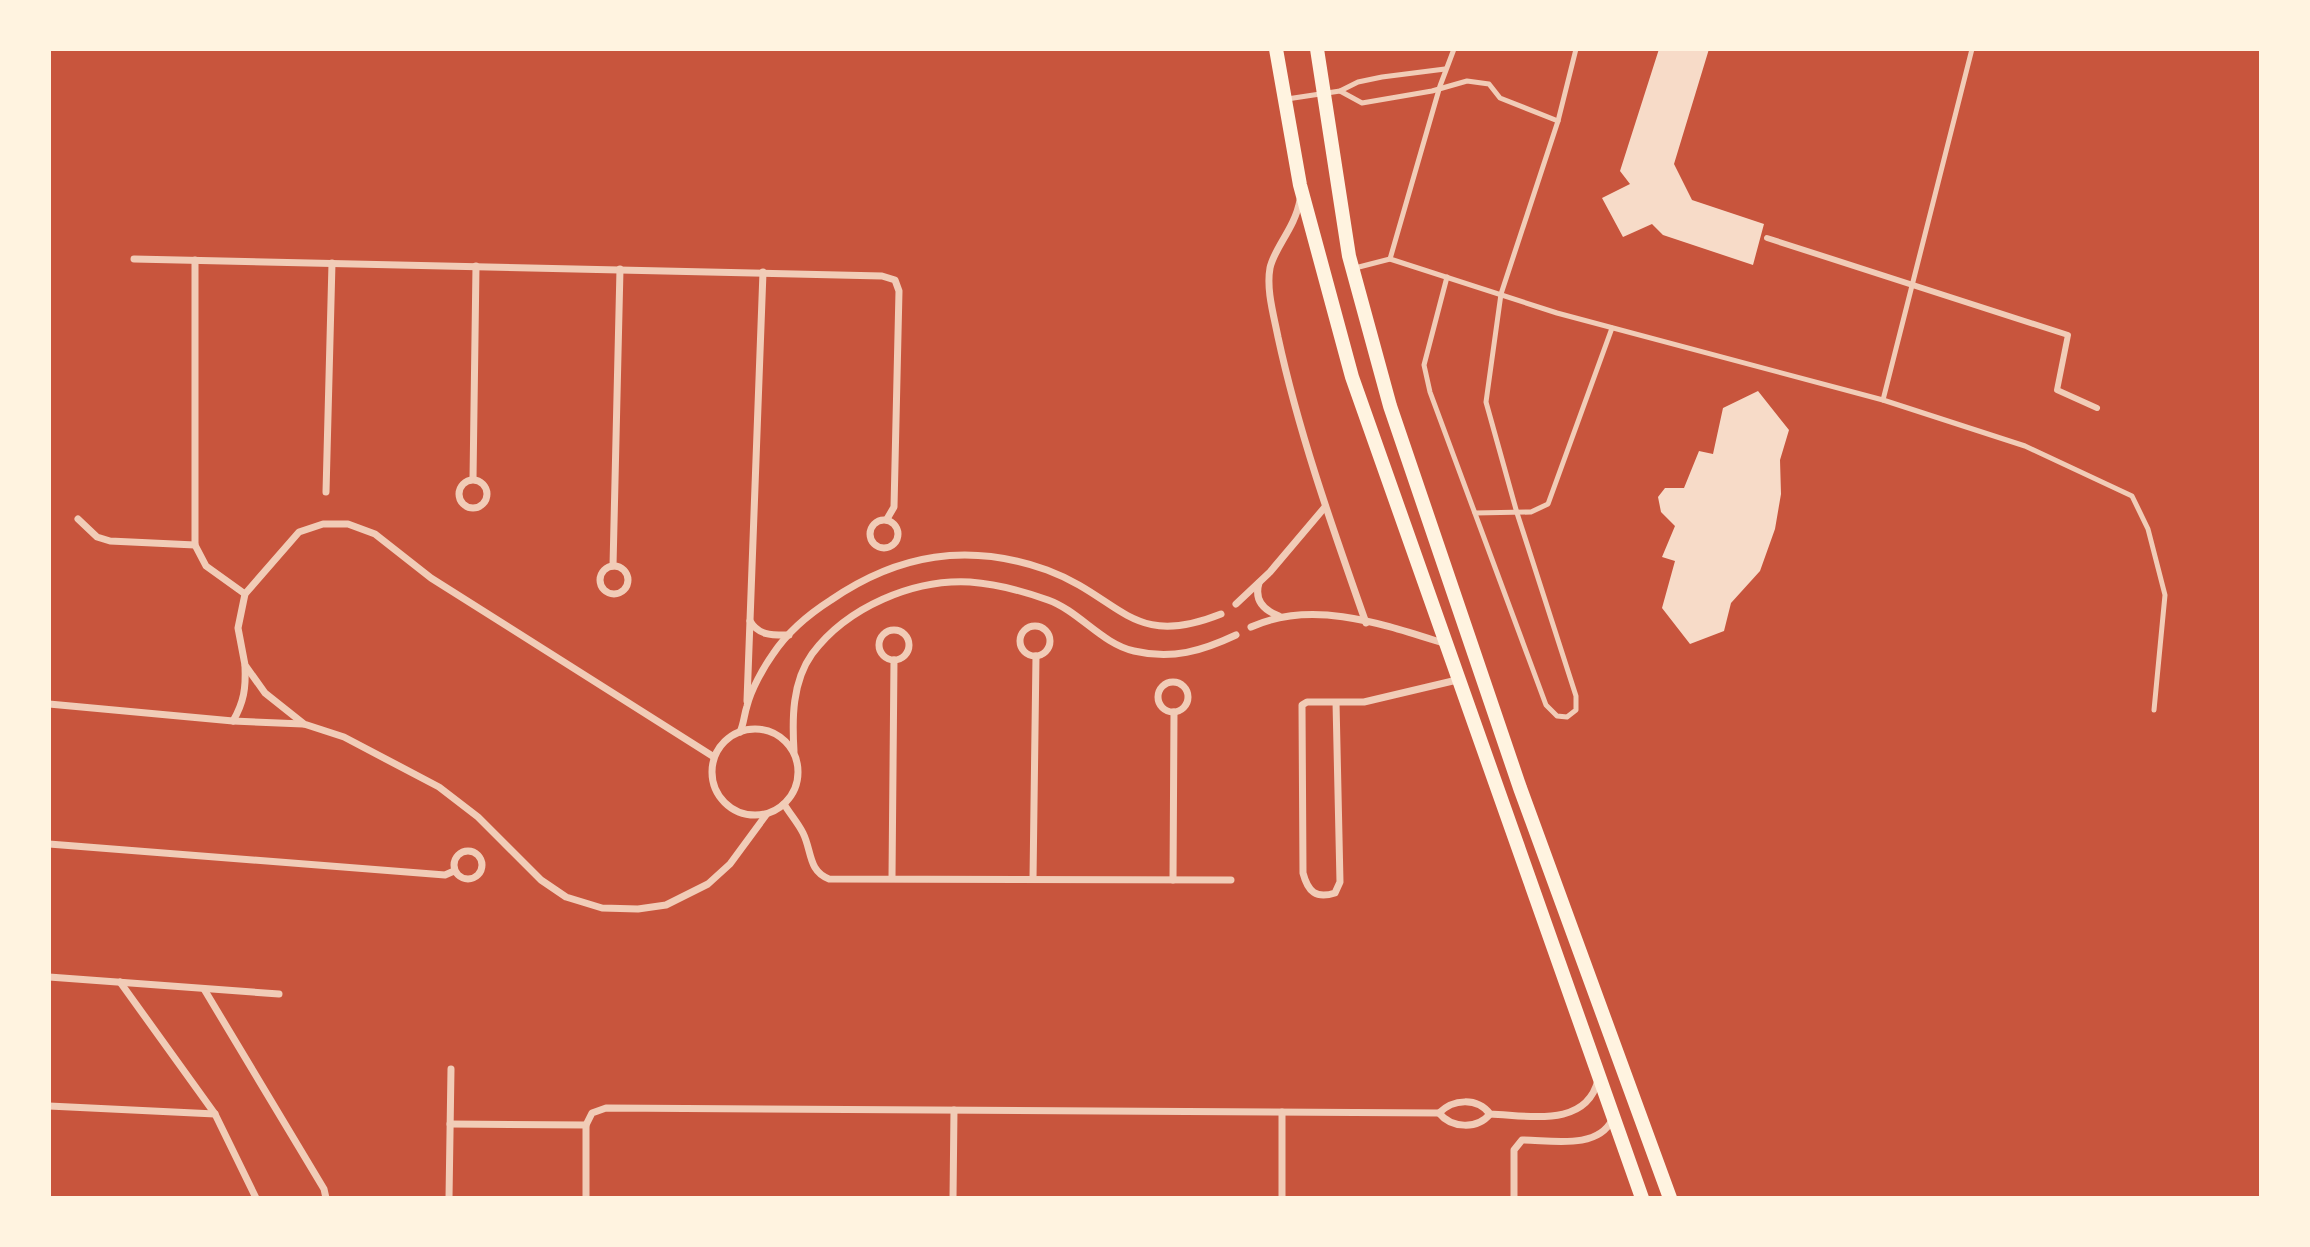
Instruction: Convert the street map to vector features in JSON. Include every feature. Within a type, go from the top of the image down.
[{"type":"main road","points":[[1276,49],[1302,192],[1352,377],[1443,643],[1642,1198]]},
{"type":"main road","points":[[1317,49],[1338,197],[1352,269],[1390,406],[1520,788],[1670,1198]]},
{"type":"street","points":[[1302,192],[1288,237],[1270,267],[1270,299],[1284,363],[1325,506],[1366,623]]},
{"type":"street","points":[[1767,238],[2068,335],[2057,390],[2097,408]]},
{"type":"street","points":[[134,259],[763,272],[883,276],[895,280],[899,291],[894,507],[887,519],[872,524],[869,532],[870,540],[884,548],[897,539],[898,531],[887,519]]},
{"type":"street","points":[[195,260],[195,545],[206,566],[245,594]]},
{"type":"street","points":[[326,492],[332,263]]},
{"type":"street","points":[[473,479],[476,266]]},
{"type":"street","points":[[613,566],[620,269]]},
{"type":"street","points":[[747,706],[763,272]]},
{"type":"street","points":[[473,479],[486,488],[484,503],[477,508],[469,508],[458,496],[464,482],[473,479]]},
{"type":"street","points":[[1236,604],[1259,582],[1325,506]]},
{"type":"street","points":[[78,519],[97,537],[110,541],[195,545]]},
{"type":"street","points":[[233,721],[242,705],[246,688],[238,628],[245,594],[299,532],[323,524],[348,524],[375,534],[431,578],[714,757]]},
{"type":"street","points":[[740,732],[747,706],[772,655],[789,635],[820,607],[863,578],[904,561],[948,555],[997,558],[1046,570],[1099,596],[1132,620],[1154,627],[1178,627],[1221,614]]},
{"type":"street","points":[[613,566],[621,568],[629,582],[625,590],[610,595],[599,583],[605,568],[613,566]]},
{"type":"street","points":[[49,704],[233,721],[304,724],[344,737],[439,787],[478,817],[541,880],[566,897],[602,908],[638,909],[666,905],[708,884],[730,864],[766,815],[784,804],[797,787],[799,772],[794,751],[792,719],[798,685],[812,655],[844,622],[892,595],[929,584],[970,582],[1011,588],[1052,601],[1131,651],[1149,654],[1199,652],[1236,635]]},
{"type":"street","points":[[1259,582],[1258,598],[1262,606],[1280,616]]},
{"type":"street","points":[[1251,626],[1280,616],[1325,615],[1443,643]]},
{"type":"street","points":[[749,619],[755,629],[766,635],[789,635]]},
{"type":"street","points":[[1040,626],[1048,633],[1051,643],[1046,652],[1036,656],[1026,653],[1020,644],[1022,634],[1030,627],[1040,626]]},
{"type":"street","points":[[888,631],[898,631],[906,637],[909,647],[904,656],[894,660],[884,657],[879,648],[880,638],[888,631]]},
{"type":"street","points":[[1033,878],[1036,656]]},
{"type":"street","points":[[892,877],[894,660]]},
{"type":"street","points":[[245,665],[265,693],[304,724]]},
{"type":"street","points":[[1336,702],[1340,882],[1335,892],[1323,897],[1314,894],[1306,886],[1303,873],[1300,710],[1307,702],[1336,702],[1364,702],[1457,680]]},
{"type":"street","points":[[1168,683],[1178,683],[1186,689],[1188,699],[1183,708],[1174,712],[1164,709],[1158,700],[1160,690],[1168,683]]},
{"type":"street","points":[[1173,880],[1174,712]]},
{"type":"street","points":[[766,815],[738,813],[726,805],[716,793],[712,778],[714,757],[722,744],[740,732],[762,729],[784,740],[794,751]]},
{"type":"street","points":[[784,804],[804,833],[813,866],[819,876],[829,880],[892,877],[1231,880]]},
{"type":"street","points":[[49,844],[445,874],[454,872]]},
{"type":"street","points":[[463,851],[472,851],[482,863],[476,877],[460,878],[454,872],[453,863],[463,851]]},
{"type":"street","points":[[49,977],[279,994]]},
{"type":"street","points":[[120,982],[215,1114],[256,1198]]},
{"type":"street","points":[[204,989],[288,1124],[324,1189],[326,1198]]},
{"type":"street","points":[[449,1198],[451,1069]]},
{"type":"street","points":[[1439,1113],[1451,1124],[1460,1125],[1481,1122],[1490,1114],[1570,1113],[1587,1103],[1598,1079]]},
{"type":"street","points":[[586,1198],[586,1125],[592,1113],[606,1108],[1439,1113],[1460,1102],[1481,1105],[1490,1114]]},
{"type":"street","points":[[49,1106],[215,1114]]},
{"type":"street","points":[[953,1198],[954,1110]]},
{"type":"street","points":[[1282,1112],[1282,1198]]},
{"type":"street","points":[[1514,1198],[1514,1150],[1517,1143],[1522,1140],[1590,1140],[1603,1133],[1613,1119]]},
{"type":"street","points":[[450,1124],[586,1125]]},
{"type":"lane","points":[[1390,259],[1445,69],[1454,49]]},
{"type":"lane","points":[[1447,277],[1424,365],[1430,392],[1546,705],[1557,716],[1567,717],[1576,710],[1576,696],[1517,513],[1486,402],[1501,294],[1558,121],[1576,49]]},
{"type":"lane","points":[[1883,400],[1972,49]]},
{"type":"lane","points":[[1284,100],[1339,91],[1358,82],[1445,69]]},
{"type":"lane","points":[[1339,91],[1362,103],[1432,91],[1440,86],[1467,81],[1489,84],[1500,98],[1558,121]]},
{"type":"lane","points":[[1352,269],[1390,259],[1612,328],[1883,400],[2025,446],[2132,496],[2148,528],[2165,595],[2154,710]]},
{"type":"lane","points":[[1475,513],[1531,512],[1548,504],[1612,328]]},
{"type":"building","points":[[1659,49],[1709,49],[1674,164],[1692,200],[1764,224],[1753,265],[1663,235],[1652,224],[1623,237],[1602,198],[1630,184],[1620,171]]},
{"type":"building","points":[[1758,391],[1789,430],[1780,460],[1781,494],[1775,529],[1760,571],[1731,603],[1724,631],[1690,644],[1662,608],[1675,561],[1662,557],[1675,526],[1661,512],[1658,497],[1665,488],[1684,488],[1699,451],[1713,454],[1723,408]]}]
